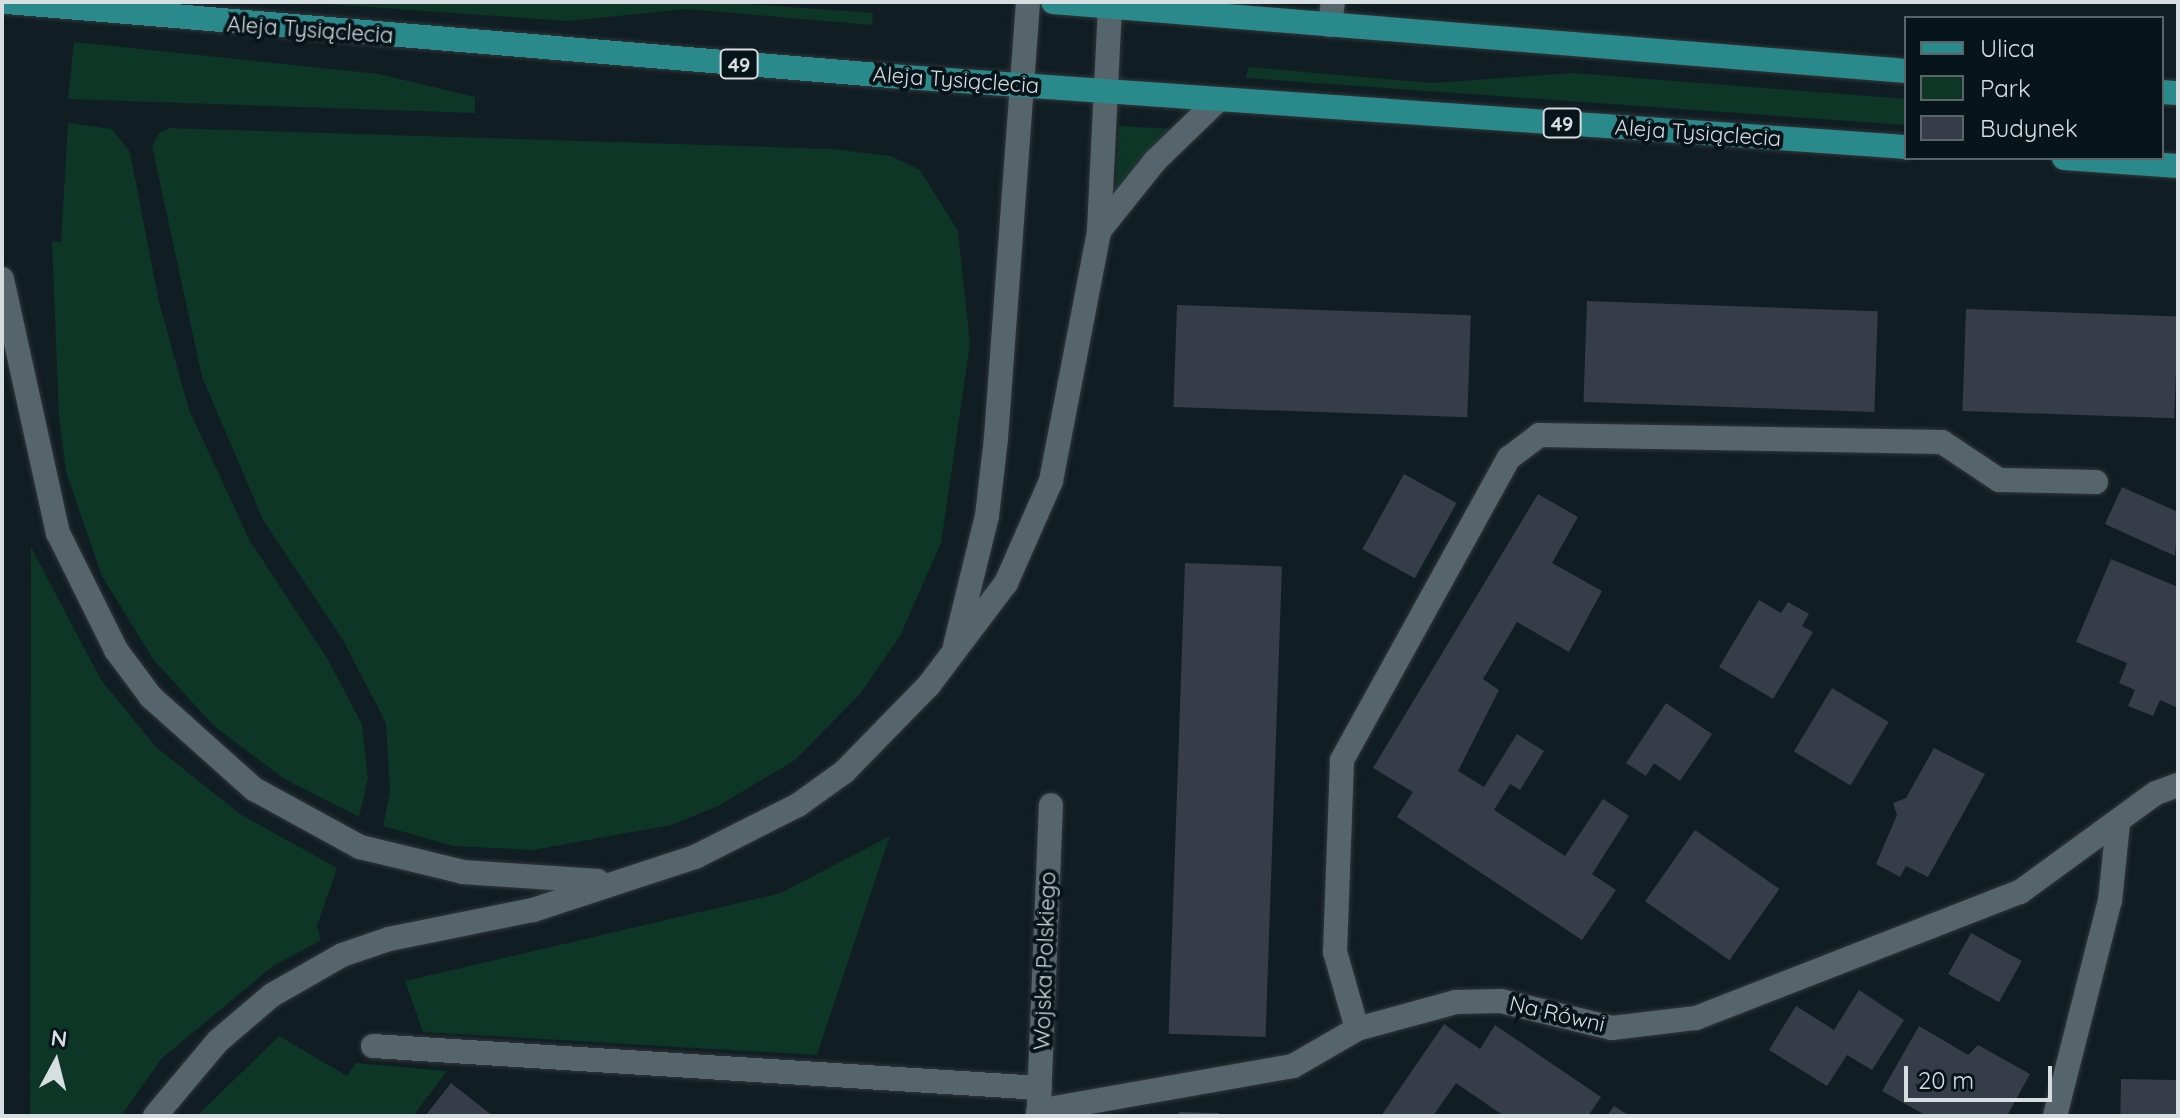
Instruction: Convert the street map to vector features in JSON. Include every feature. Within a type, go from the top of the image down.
[{"type":"main road","name":"Aleja Tysiąclecia","points":[[7,2],[890,76],[1904,147]]},
{"type":"main road","points":[[954,650],[987,516],[1028,2]]},
{"type":"main road","points":[[1053,2],[1332,13],[1904,71]]},
{"type":"main road","points":[[155,1116],[218,1041],[272,995],[342,955],[389,939],[533,910],[609,881],[695,857],[798,805],[889,730],[1006,583],[1051,481],[1099,231],[1110,4]]},
{"type":"main road","points":[[1099,231],[1155,161],[1219,99]]},
{"type":"main road","points":[[2092,160],[2178,166]]},
{"type":"main road","points":[[2,279],[58,533],[116,650],[151,697],[201,747],[254,789],[360,847],[463,872],[609,881]]},
{"type":"main road","points":[[1357,1029],[1335,952],[1342,760],[1509,458],[1539,435],[1942,442],[1999,480],[2096,482]]},
{"type":"main road","name":"Na Równi","points":[[373,1046],[1039,1105],[1293,1066],[1357,1029],[1456,1002],[1501,1001],[1612,1028],[1696,1018],[2020,892],[2118,824],[2156,793],[2178,785]]},
{"type":"main road","name":"Wojska Polskiego","points":[[1039,1105],[1051,805]]},
{"type":"main road","points":[[2055,1116],[2110,901],[2118,824]]},
{"type":"green space","points":[[299,2],[720,2],[873,13],[872,25],[687,9],[568,21]]},
{"type":"green space","points":[[74,42],[379,74],[475,97],[475,113],[68,99]]},
{"type":"green space","points":[[1248,67],[1432,83],[1573,73],[1904,99],[1904,125],[1246,78]]},
{"type":"green space","points":[[68,123],[112,129],[130,152],[159,302],[189,410],[250,541],[327,658],[362,724],[368,778],[359,817],[283,778],[214,726],[153,659],[102,576],[66,472],[59,417],[52,242],[61,242]]},
{"type":"green space","points":[[1119,126],[1174,129],[1116,189]]},
{"type":"green space","points":[[170,128],[831,149],[891,156],[920,170],[958,231],[970,344],[941,543],[900,636],[860,694],[795,760],[718,806],[671,825],[533,850],[453,846],[383,826],[390,792],[386,723],[343,640],[263,520],[202,377],[152,146],[160,132]]},
{"type":"green space","points":[[31,547],[101,680],[156,747],[240,814],[337,868],[317,926],[321,940],[273,966],[162,1058],[121,1116],[30,1116]]},
{"type":"green space","points":[[890,836],[817,1055],[423,1032],[405,981],[781,893]]},
{"type":"green space","points":[[279,1036],[347,1076],[356,1063],[447,1071],[413,1116],[197,1116]]},
{"type":"building","points":[[1587,301],[1878,311],[1874,412],[1583,402]]},
{"type":"building","points":[[1177,305],[1471,315],[1467,417],[1173,407]]},
{"type":"building","points":[[1966,309],[2178,316],[2174,418],[1962,411]]},
{"type":"building","points":[[1404,474],[1456,503],[1415,578],[1362,549]]},
{"type":"building","points":[[2122,487],[2178,512],[2175,556],[2105,524]]},
{"type":"building","points":[[1538,494],[1578,517],[1552,563],[1602,591],[1569,652],[1517,622],[1483,679],[1499,690],[1458,771],[1484,787],[1517,734],[1544,751],[1520,790],[1510,784],[1494,810],[1565,856],[1603,799],[1629,816],[1592,874],[1616,890],[1582,940],[1397,817],[1413,792],[1373,768]]},
{"type":"building","points":[[2111,559],[2178,587],[2178,708],[2160,700],[2153,716],[2128,706],[2135,690],[2119,683],[2127,663],[2076,642]]},
{"type":"building","points":[[1185,563],[1282,566],[1266,1037],[1169,1034]]},
{"type":"building","points":[[1759,600],[1781,613],[1788,602],[1809,614],[1802,626],[1813,632],[1773,699],[1719,667]]},
{"type":"building","points":[[1832,688],[1889,722],[1850,785],[1794,751]]},
{"type":"building","points":[[1666,703],[1712,734],[1680,781],[1654,763],[1646,776],[1626,763]]},
{"type":"building","points":[[1934,748],[1985,774],[1928,877],[1906,866],[1900,877],[1876,864],[1897,815],[1893,803],[1906,798]]},
{"type":"building","points":[[1695,830],[1779,889],[1729,960],[1645,901]]},
{"type":"building","points":[[1971,933],[2022,961],[1999,1002],[1948,974]]},
{"type":"building","points":[[1859,990],[1904,1020],[1872,1070],[1847,1055],[1827,1086],[1769,1050],[1796,1006],[1834,1030]]},
{"type":"building","points":[[1444,1024],[1480,1049],[1495,1025],[1601,1097],[1588,1116],[1504,1116],[1456,1083],[1433,1116],[1381,1116]]},
{"type":"building","points":[[1919,1026],[1968,1055],[1978,1045],[2030,1074],[2007,1116],[1927,1116],[1882,1091]]},
{"type":"building","points":[[2121,1079],[2178,1080],[2177,1116],[2120,1116]]},
{"type":"building","points":[[451,1083],[484,1109],[493,1116],[425,1116]]},
{"type":"building","points":[[1614,1106],[1630,1116],[1607,1116]]},
{"type":"building","points":[[1179,1112],[1219,1113],[1219,1116],[1178,1116]]}]
